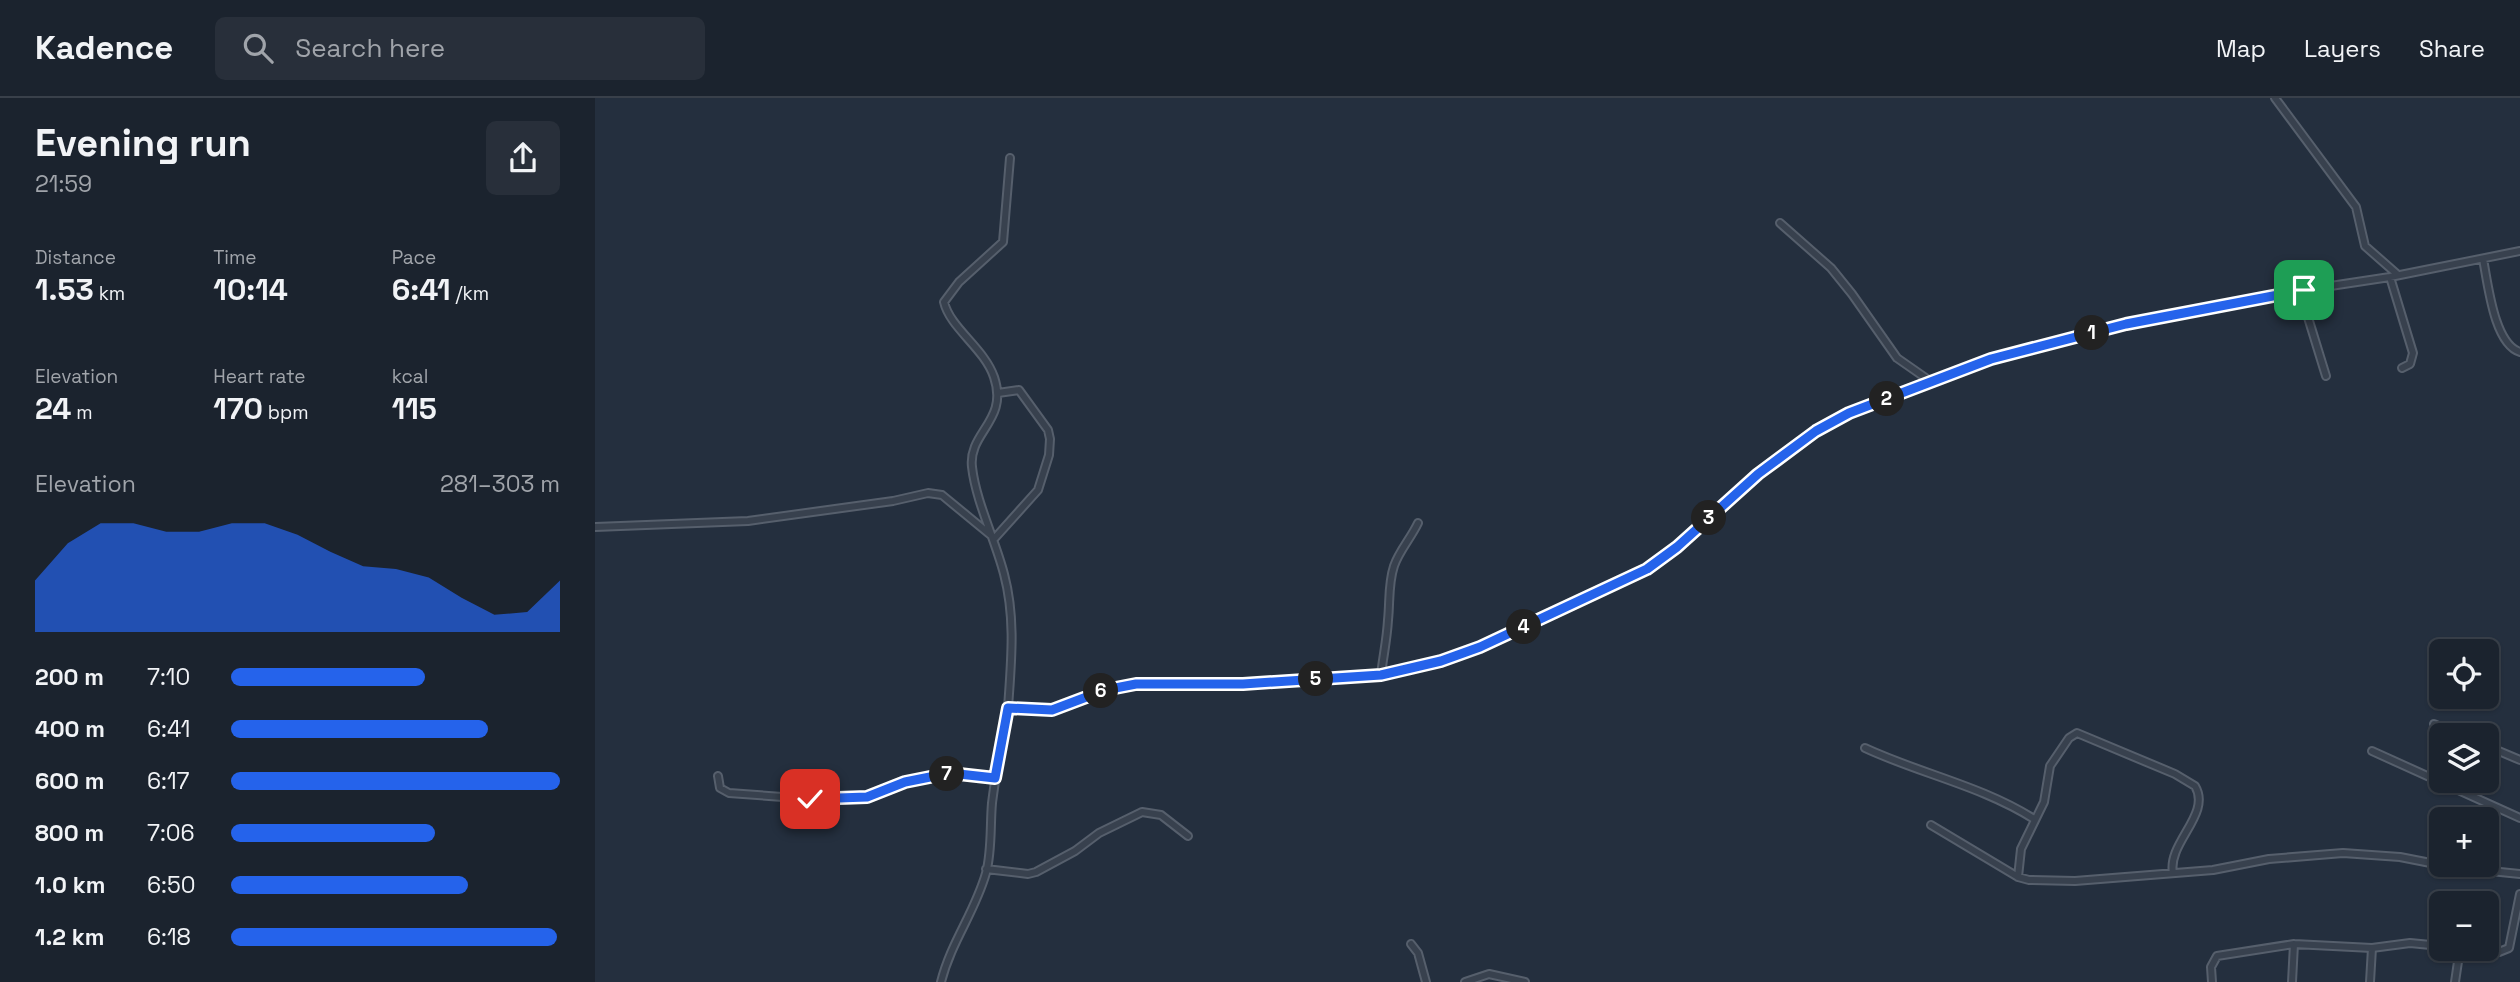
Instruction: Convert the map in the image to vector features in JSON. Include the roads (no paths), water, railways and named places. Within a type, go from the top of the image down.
[{"type":"street","points":[[2275,98],[2356,207],[2365,246],[2398,275]]},
{"type":"street","points":[[941,982],[946,960],[958,932],[968,919],[986,870],[995,778],[1008,708],[1013,639],[1010,601],[994,538],[975,484],[971,457],[974,447],[994,415],[998,393],[984,356],[963,332],[944,302],[959,282],[1003,242],[1010,158]]},
{"type":"street","points":[[1780,223],[1831,268],[1897,358],[1930,381]]},
{"type":"street","points":[[1008,708],[1052,710],[1105,690],[1136,684],[1243,684],[1381,675],[1441,661],[1480,647],[1647,569],[1677,547],[1758,474],[1816,431],[1849,413],[1930,381],[1991,359],[2126,324],[2520,251]]},
{"type":"street","points":[[2483,259],[2501,332],[2509,346],[2520,352]]},
{"type":"street","points":[[2390,277],[2413,353],[2410,364],[2402,368]]},
{"type":"street","points":[[2304,290],[2306,311],[2326,376]]},
{"type":"street","points":[[994,538],[1038,490],[1044,477],[1050,439],[1048,430],[1031,409],[1023,393],[1019,390],[998,393]]},
{"type":"street","points":[[595,527],[748,521],[936,493],[994,538]]},
{"type":"street","points":[[1381,675],[1393,568],[1418,523]]},
{"type":"street","points":[[2018,877],[2021,849],[2047,792],[2048,772],[2053,759],[2073,734],[2081,734],[2175,774],[2195,786],[2199,799],[2197,807],[2171,862],[2173,873]]},
{"type":"street","points":[[1865,748],[1895,762],[1997,799],[2034,819]]},
{"type":"street","points":[[2372,751],[2520,818]]},
{"type":"street","points":[[2499,751],[2520,760]]},
{"type":"street","points":[[719,776],[720,788],[729,793],[810,799],[867,797],[905,782],[950,773],[995,778]]},
{"type":"street","points":[[986,870],[1028,874],[1036,872],[1075,851],[1099,833],[1142,812],[1161,816],[1188,836]]},
{"type":"street","points":[[1931,825],[2018,877],[2029,880],[2074,881],[2213,870],[2269,859],[2343,853],[2520,874]]},
{"type":"street","points":[[2499,952],[2509,948],[2520,894]]},
{"type":"street","points":[[2212,982],[2211,967],[2217,956],[2294,944],[2372,948],[2410,943],[2429,945]]},
{"type":"street","points":[[1411,944],[1418,953],[1426,982]]},
{"type":"street","points":[[2292,982],[2294,944]]},
{"type":"street","points":[[2370,982],[2372,948]]},
{"type":"street","points":[[2455,982],[2459,961]]},
{"type":"street","points":[[1465,982],[1489,974],[1525,982]]}]
